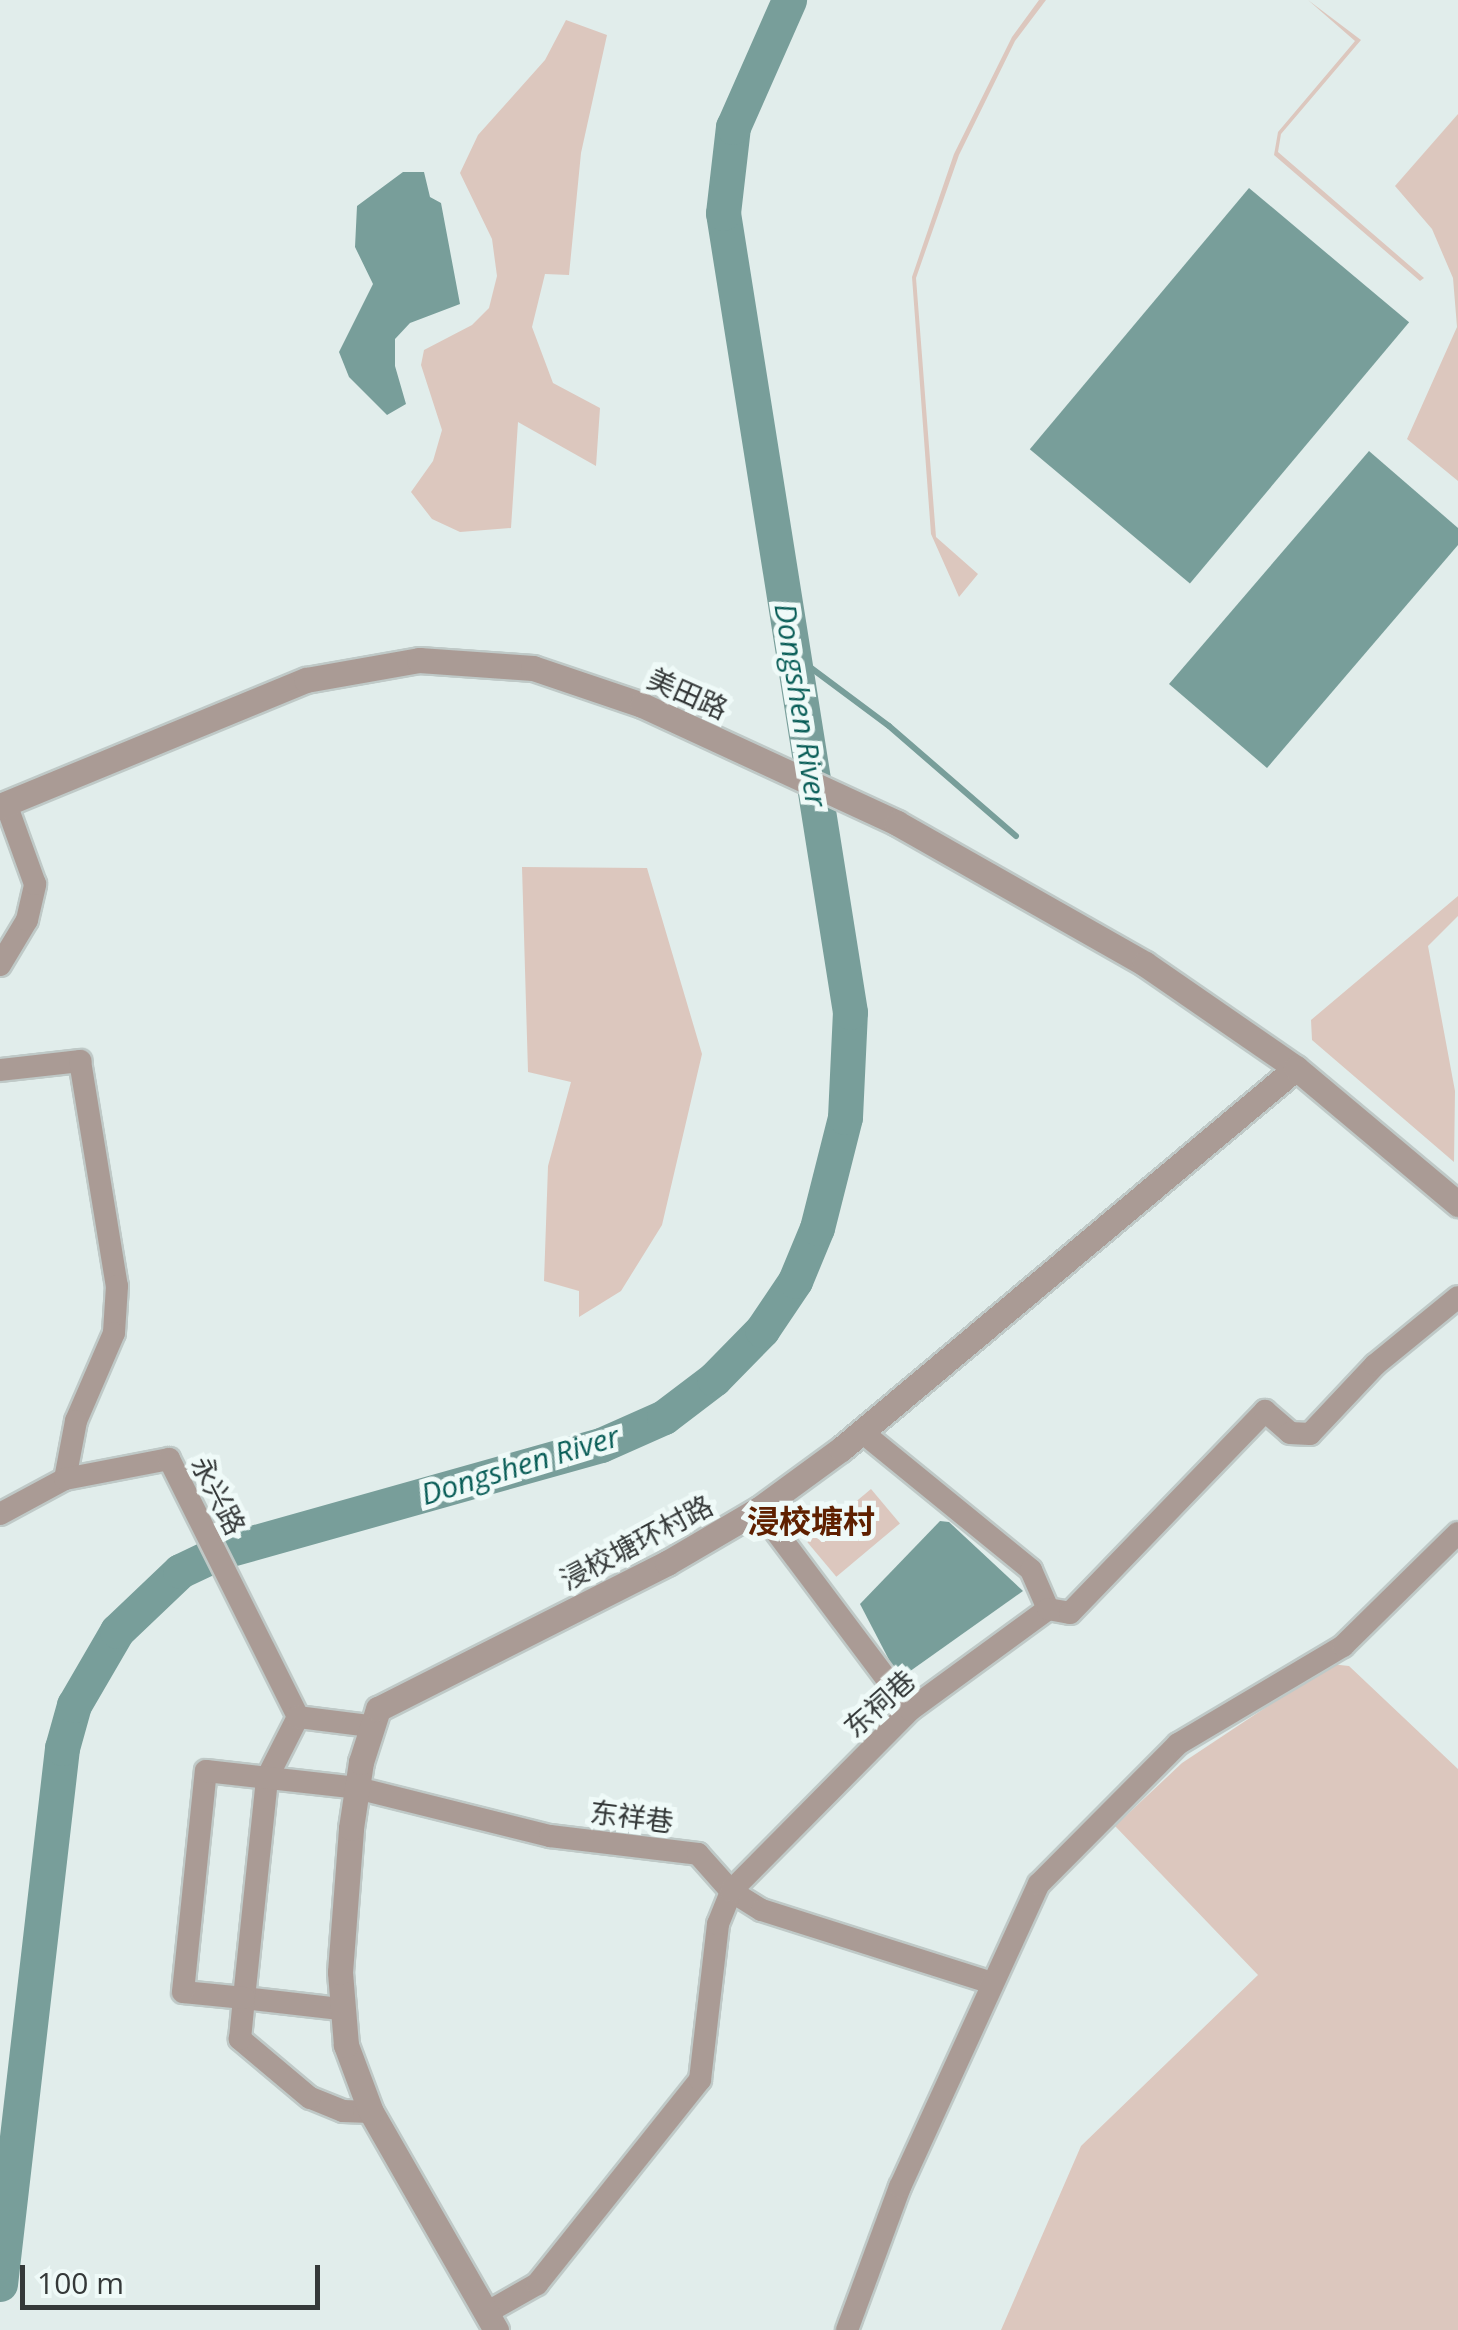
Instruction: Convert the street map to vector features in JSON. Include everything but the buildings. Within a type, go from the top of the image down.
[{"type":"street","name":"美田路","points":[[3,805],[306,680],[419,660],[533,668],[590,684],[696,728],[897,823],[1146,964],[1296,1068]]},
{"type":"street","points":[[0,965],[27,920],[35,884],[3,805]]},
{"type":"street","points":[[0,1070],[80,1061],[117,1286],[114,1334],[76,1421],[65,1479]]},
{"type":"street","points":[[1296,1068],[1458,1204]]},
{"type":"street","name":"浸校塘环村路","points":[[369,1726],[393,1698],[667,1563],[759,1509],[862,1432],[1296,1068]]},
{"type":"street","name":"东祠巷","points":[[491,2321],[548,2271],[700,2080],[718,1924],[731,1891],[910,1710],[1048,1609],[1070,1614],[1266,1411],[1290,1434],[1310,1434],[1375,1365],[1458,1297]]},
{"type":"street","points":[[862,1432],[1031,1570],[1048,1609]]},
{"type":"street","name":"永兴路","points":[[0,1514],[65,1479],[169,1459],[298,1717]]},
{"type":"street","points":[[759,1509],[910,1710]]},
{"type":"street","points":[[847,2330],[900,2188],[1040,1884],[1135,1782],[1224,1712],[1343,1646],[1458,1533]]},
{"type":"street","points":[[371,2112],[343,2111],[310,2098],[240,2039],[267,1778],[298,1717],[369,1726],[357,1788],[340,2008],[371,2112],[491,2321]]},
{"type":"street","name":"东祥巷","points":[[244,1998],[183,1992],[206,1771],[357,1788],[550,1836],[698,1854],[731,1891],[762,1910],[992,1982]]},
{"type":"street","points":[[244,1998],[340,2008]]},
{"type":"shaded area","points":[[1039,0],[1046,0],[1015,41],[959,155],[916,278],[936,537],[978,574],[959,597],[931,534],[912,277],[954,154],[1012,37]]},
{"type":"shaded area","points":[[1308,0],[1361,40],[1281,134],[1278,152],[1424,278],[1420,281],[1274,155],[1278,132],[1355,41]]},
{"type":"shaded area","points":[[566,20],[607,35],[581,153],[569,275],[545,274],[532,327],[553,383],[600,408],[596,466],[518,422],[511,528],[460,532],[432,519],[411,492],[433,461],[442,430],[421,365],[424,350],[472,325],[489,308],[497,276],[492,239],[460,173],[478,135],[545,60]]},
{"type":"shaded area","points":[[1458,114],[1458,481],[1407,439],[1457,327],[1453,278],[1432,229],[1395,186]]},
{"type":"shaded area","points":[[522,867],[647,868],[702,1054],[662,1225],[621,1291],[579,1317],[579,1291],[544,1281],[548,1166],[571,1082],[528,1072]]},
{"type":"shaded area","points":[[1458,896],[1458,916],[1428,946],[1455,1091],[1454,1162],[1312,1040],[1311,1020]]},
{"type":"shaded area","points":[[871,1489],[900,1523],[836,1577],[807,1542]]},
{"type":"shaded area","points":[[1331,1664],[1349,1666],[1458,1769],[1458,2330],[1001,2330],[1081,2146],[1258,1975],[1115,1826],[1182,1763]]},
{"type":"water","points":[[403,172],[424,172],[430,197],[441,203],[460,304],[410,323],[395,339],[395,366],[406,404],[387,415],[349,377],[339,352],[373,284],[355,247],[357,206]]},
{"type":"water","points":[[1249,188],[1409,322],[1190,584],[1030,449]]},
{"type":"water","points":[[1369,451],[1458,528],[1458,545],[1267,768],[1169,684]]},
{"type":"water","points":[[940,1521],[949,1522],[1023,1591],[899,1679],[860,1604]]},
{"type":"waterway","name":"Dongshen River","points":[[0,2284],[62,1748],[74,1705],[117,1631],[180,1571],[220,1552],[601,1445],[664,1417],[714,1379],[762,1330],[795,1281],[817,1228],[845,1117],[850,1012],[723,213],[733,127],[789,0]]},
{"type":"waterway","points":[[795,656],[889,726],[1016,836]]},
{"type":"district","name":"浸校塘村","points":[[811,1521]]}]
